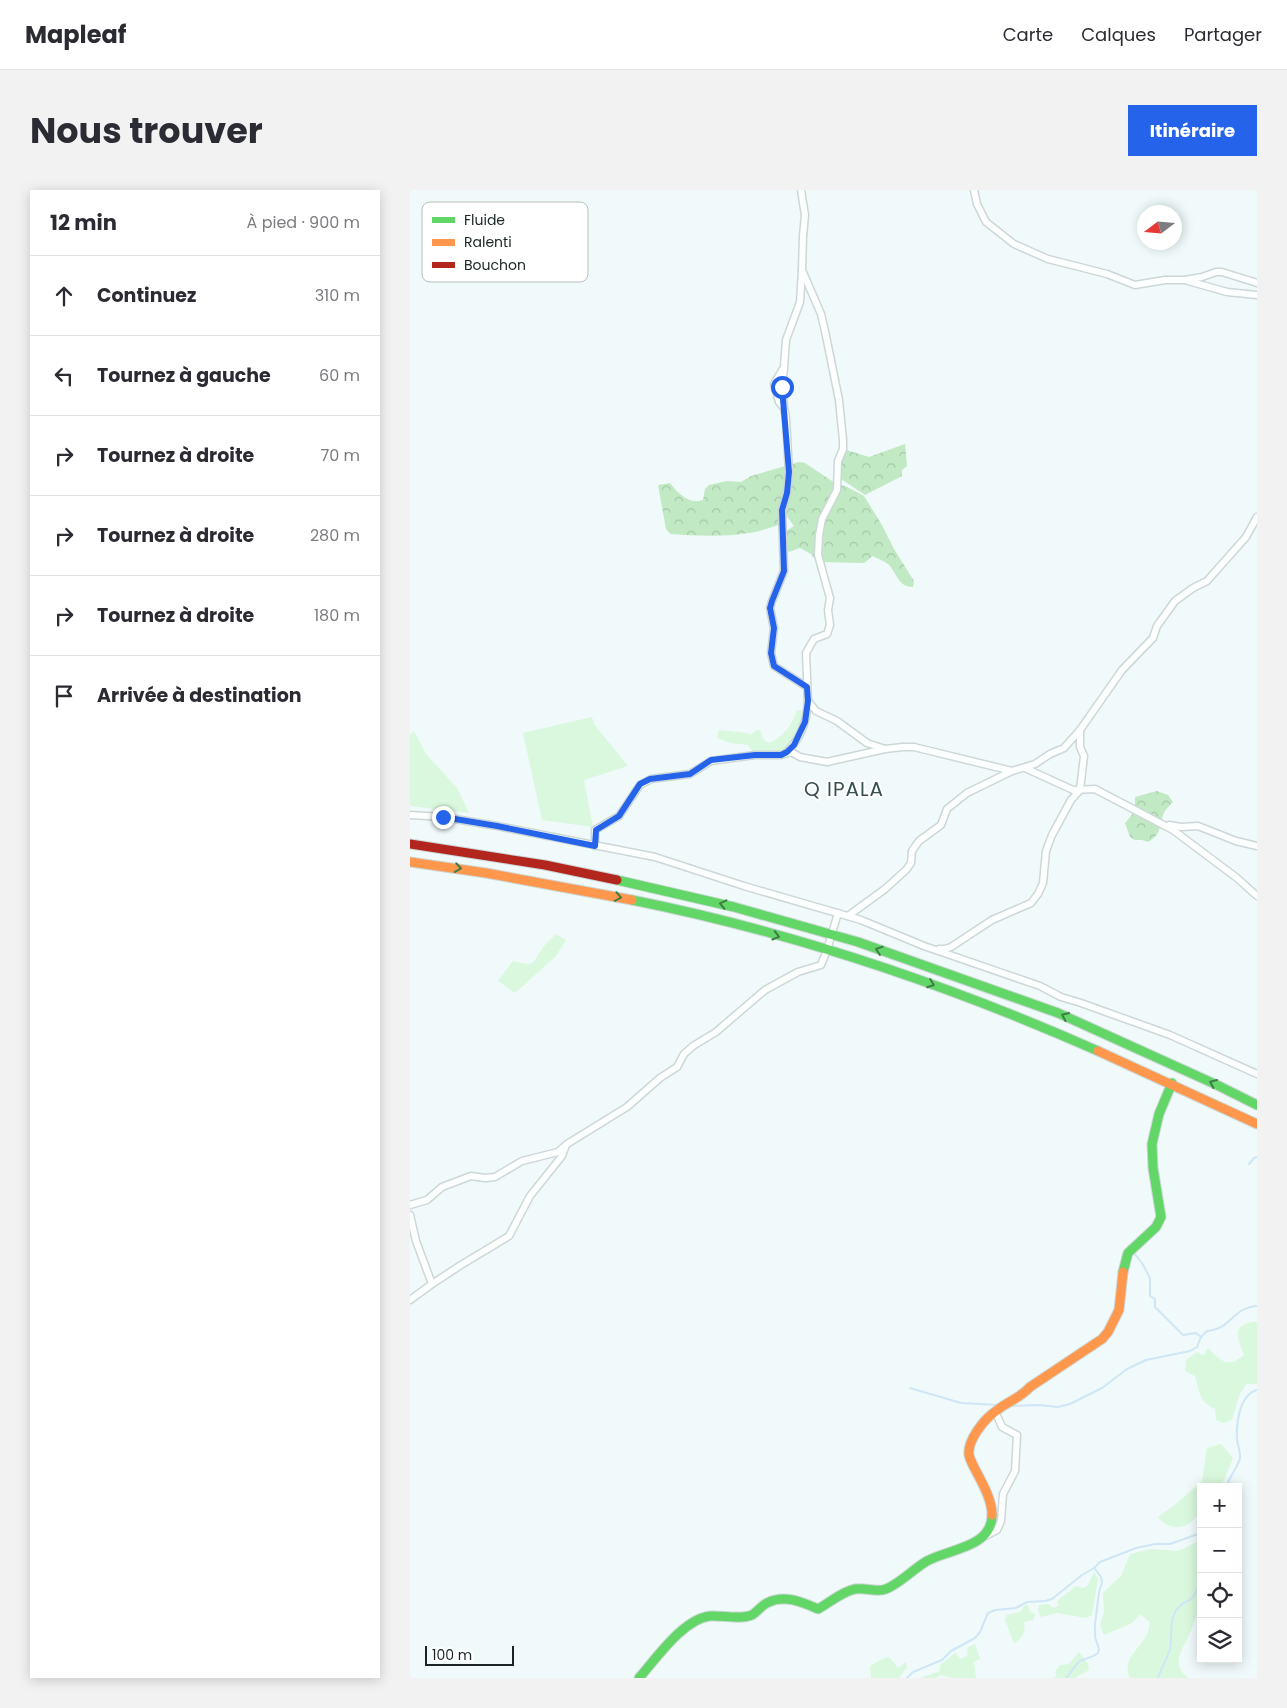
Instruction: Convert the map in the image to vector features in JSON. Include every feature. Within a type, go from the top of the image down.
[{"type":"main road","points":[[410,844],[545,865],[636,884],[734,907],[831,934],[1058,1013],[1217,1084],[1257,1105]]},
{"type":"main road","points":[[410,862],[530,879],[627,899],[737,925],[827,950],[1009,1012],[1172,1083],[1257,1124]]},
{"type":"main road","points":[[639,1678],[677,1635],[685,1631],[695,1620],[724,1614],[750,1615],[767,1603],[780,1598],[805,1603],[818,1609],[857,1588],[883,1590],[892,1586],[926,1561],[961,1549],[982,1538],[989,1530],[992,1522],[992,1509],[987,1493],[969,1456],[969,1444],[976,1432],[994,1412],[1022,1396],[1030,1387],[1102,1339],[1112,1329],[1119,1314],[1125,1261],[1133,1247],[1158,1225],[1161,1217],[1153,1167],[1153,1135],[1154,1126],[1172,1083]]},
{"type":"street","points":[[801,190],[805,215],[800,302],[786,340],[782,387],[789,472],[787,493],[782,510],[784,571],[770,608],[774,628],[771,653],[774,666],[807,687]]},
{"type":"street","points":[[974,190],[976,204],[986,222],[1014,244],[1048,259],[1107,274],[1135,285],[1165,280],[1185,280],[1216,272],[1257,283]]},
{"type":"street","points":[[595,846],[596,830],[619,816],[640,784],[644,781],[690,774],[711,760],[755,755],[781,755],[794,745],[805,722],[808,701],[806,653],[814,639],[827,634],[830,625],[828,610],[829,592],[818,555],[819,535],[822,519],[837,490],[838,461],[843,449],[843,440],[839,400],[821,314],[802,270]]},
{"type":"street","points":[[1185,280],[1227,292],[1257,295]]},
{"type":"street","points":[[848,916],[885,889],[906,870],[910,863],[912,851],[919,841],[940,825],[947,809],[967,793],[1012,771],[1035,764],[1050,754],[1064,748],[1080,730],[1122,670],[1154,638],[1157,626],[1170,608],[1181,597],[1207,581],[1246,536],[1257,517]]},
{"type":"street","points":[[808,701],[816,711],[837,721],[867,743],[885,749]]},
{"type":"street","points":[[935,949],[946,950],[992,920],[1031,903],[1038,894],[1043,883],[1046,851],[1052,835],[1071,800],[1080,790],[1084,756],[1080,747],[1080,730]]},
{"type":"street","points":[[787,752],[800,757],[827,762],[903,746],[1012,771]]},
{"type":"street","points":[[1025,768],[1073,790],[1095,789],[1173,830],[1237,878],[1257,896]]},
{"type":"street","points":[[410,815],[443,817],[497,826],[655,857],[744,886],[848,916],[988,969],[1040,986],[1061,997],[1081,1002],[1170,1035],[1257,1074]]},
{"type":"street","points":[[1162,824],[1181,827],[1198,826],[1236,841],[1257,846]]},
{"type":"street","points":[[410,1205],[427,1200],[442,1187],[471,1176],[495,1177],[522,1161],[558,1152],[567,1144],[627,1106],[660,1078],[677,1067],[684,1054],[716,1032],[765,990],[798,972],[821,965],[838,913]]},
{"type":"street","points":[[410,1300],[460,1264],[509,1236],[530,1196],[562,1156],[567,1144]]},
{"type":"street","points":[[410,1215],[416,1241],[432,1284]]},
{"type":"street","points":[[982,1538],[997,1530],[1001,1520],[1004,1494],[1014,1472],[1017,1435],[1002,1427],[994,1412]]},
{"type":"green space","points":[[905,444],[907,466],[902,470],[902,476],[865,495],[838,477],[843,449],[869,457]]},
{"type":"green space","points":[[799,462],[805,463],[838,485],[845,486],[864,496],[914,581],[913,587],[901,583],[889,565],[873,556],[864,563],[817,562],[811,554],[800,548],[789,552],[783,546],[783,533],[794,526],[783,511],[782,524],[761,531],[720,536],[671,534],[666,529],[658,485],[670,483],[684,497],[698,501],[703,500],[705,489],[709,485],[727,481],[741,482],[751,476]]},
{"type":"green space","points":[[797,710],[807,711],[805,722],[787,752],[755,755],[748,745],[730,743],[717,738],[719,730],[750,735],[759,730],[764,740],[769,743],[779,738],[787,730]]},
{"type":"green space","points":[[592,717],[594,724],[628,766],[584,780],[593,827],[542,820],[523,733]]},
{"type":"green space","points":[[414,731],[426,754],[457,788],[469,813],[410,806],[410,735]]},
{"type":"green space","points":[[1157,791],[1168,795],[1173,802],[1165,811],[1159,831],[1153,839],[1148,842],[1135,840],[1130,837],[1125,823],[1135,811],[1135,797]]},
{"type":"green space","points":[[556,934],[566,940],[556,956],[515,993],[498,981],[513,961],[525,964],[533,963],[544,946]]},
{"type":"green space","points":[[1257,1322],[1257,1384],[1246,1384],[1239,1396],[1232,1420],[1223,1423],[1216,1420],[1215,1409],[1205,1403],[1195,1376],[1185,1371],[1186,1360],[1197,1352],[1204,1355],[1208,1348],[1224,1362],[1233,1362],[1244,1355],[1238,1330],[1245,1324]]},
{"type":"green space","points":[[1221,1444],[1233,1458],[1223,1483],[1200,1483],[1202,1481],[1207,1448]]},
{"type":"green space","points":[[1197,1485],[1197,1517],[1192,1522],[1182,1527],[1177,1527],[1167,1524],[1158,1517]]},
{"type":"green space","points":[[1197,1542],[1197,1612],[1179,1658],[1180,1668],[1188,1678],[1130,1678],[1128,1666],[1130,1660],[1148,1633],[1150,1622],[1140,1614],[1132,1623],[1104,1635],[1100,1624],[1104,1613],[1103,1593],[1121,1576],[1130,1554],[1151,1549],[1178,1551]]},
{"type":"green space","points":[[1094,1572],[1098,1579],[1092,1615],[1086,1618],[1057,1613],[1041,1617],[1038,1610],[1039,1605],[1049,1604],[1053,1608],[1058,1606],[1057,1601],[1076,1586],[1084,1588],[1088,1585]]},
{"type":"green space","points":[[1025,1605],[1028,1605],[1030,1611],[1035,1615],[1033,1620],[1024,1622],[1023,1634],[1014,1643],[1005,1620],[1006,1615],[1020,1612]]},
{"type":"green space","points":[[975,1644],[980,1659],[974,1662],[976,1678],[953,1678],[941,1675],[935,1678],[920,1678],[940,1671],[940,1665],[955,1653],[961,1659],[968,1655],[967,1648]]},
{"type":"green space","points":[[1079,1652],[1088,1664],[1089,1670],[1075,1678],[1054,1678],[1057,1676],[1055,1672],[1060,1665],[1069,1664]]},
{"type":"green space","points":[[889,1657],[898,1668],[906,1662],[907,1667],[899,1678],[871,1678],[870,1666]]},
{"type":"waterway","points":[[1249,1164],[1257,1157]]},
{"type":"waterway","points":[[1134,1253],[1150,1278],[1150,1296],[1155,1299],[1155,1307],[1183,1335],[1196,1333],[1200,1336]]},
{"type":"waterway","points":[[1011,1406],[1039,1405],[1058,1407],[1070,1404],[1102,1388],[1127,1369],[1146,1360],[1190,1351],[1197,1347],[1201,1337],[1207,1331],[1222,1327],[1242,1310],[1257,1306]]},
{"type":"waterway","points":[[910,1388],[961,1403],[998,1405]]},
{"type":"waterway","points":[[1228,1483],[1240,1458],[1237,1441],[1240,1410],[1247,1397],[1257,1390]]},
{"type":"waterway","points":[[907,1678],[913,1672],[942,1660],[951,1651],[975,1638],[980,1632],[988,1613],[995,1610],[1016,1608],[1027,1602],[1052,1599],[1100,1562],[1136,1548],[1155,1544],[1170,1544],[1197,1534]]},
{"type":"waterway","points":[[1066,1678],[1079,1662],[1098,1653],[1095,1624],[1102,1583],[1101,1577],[1095,1569]]},
{"type":"waterway","points":[[1158,1678],[1170,1649],[1172,1622],[1175,1612],[1179,1606],[1193,1597],[1197,1589]]},
{"type":"traffic: fast","points":[[617,880],[734,907],[858,942],[1058,1013],[1257,1105]]},
{"type":"traffic: fast","points":[[632,900],[751,928],[869,963],[985,1004],[1098,1051]]},
{"type":"traffic: fast","points":[[1123,1272],[1128,1253],[1156,1227],[1161,1217],[1153,1168],[1152,1144],[1159,1114],[1172,1083]]},
{"type":"traffic: fast","points":[[639,1678],[680,1632],[700,1619],[710,1616],[737,1617],[752,1615],[767,1603],[780,1599],[799,1602],[818,1609],[850,1590],[886,1589],[927,1561],[977,1541],[990,1526],[992,1515]]},
{"type":"traffic: slow","points":[[410,862],[486,873],[632,900]]},
{"type":"traffic: slow","points":[[1098,1051],[1257,1124]]},
{"type":"traffic: slow","points":[[992,1515],[988,1497],[969,1455],[969,1449],[977,1431],[986,1419],[1000,1408],[1102,1339],[1108,1332],[1119,1310],[1123,1272]]},
{"type":"traffic: jam","points":[[410,844],[545,865],[617,880]]},
{"type":"district","name":"Q IPALA","points":[[844,789]]},
{"type":"route","points":[[443,817],[595,846],[596,830],[619,816],[640,784],[644,781],[690,774],[711,760],[755,755],[781,755],[794,745],[805,722],[808,701],[807,687],[774,666],[771,653],[774,628],[770,608],[784,571],[782,510],[787,493],[789,472],[782,387]]}]
